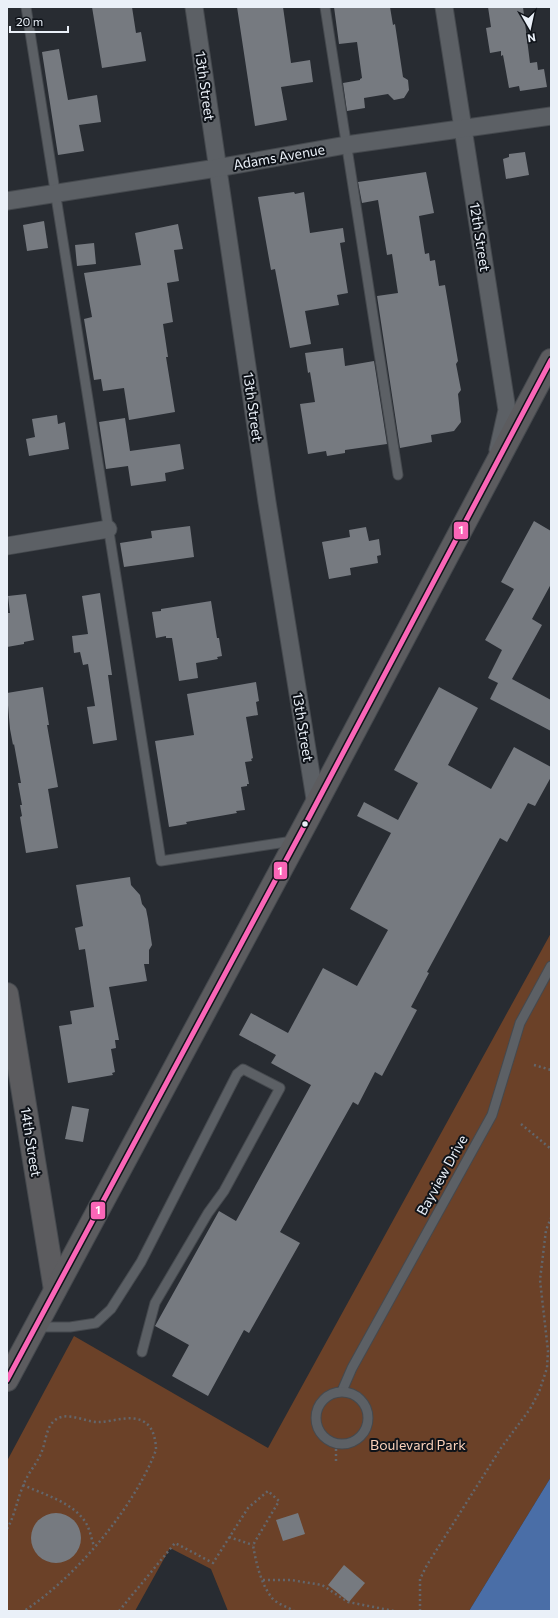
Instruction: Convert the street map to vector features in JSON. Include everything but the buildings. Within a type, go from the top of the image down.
[{"type":"main road","points":[[7,1380],[297,841],[551,360]]},
{"type":"main road","name":"14th Street","points":[[7,994],[55,1290]]},
{"type":"street","name":"13th Street","points":[[194,7],[268,510],[316,805]]},
{"type":"street","name":"12th Street","points":[[444,7],[507,410],[494,466]]},
{"type":"street","name":"Adams Avenue","points":[[7,201],[217,168],[346,145],[551,116]]},
{"type":"street","points":[[7,546],[108,529]]},
{"type":"lane","points":[[26,7],[160,861],[297,841]]},
{"type":"lane","points":[[325,7],[398,475]]},
{"type":"lane","name":"Bayview Drive","points":[[342,1392],[352,1368],[492,1115],[520,1022],[551,966]]},
{"type":"lane","points":[[35,1327],[70,1327],[96,1323],[111,1309],[141,1262],[237,1074],[243,1069],[280,1088],[224,1191],[208,1213],[155,1303],[142,1352]]},
{"type":"lane","points":[[342,1392],[351,1393],[358,1397],[368,1412],[368,1421],[366,1430],[353,1442],[336,1444],[322,1436],[318,1430],[316,1415],[317,1408],[327,1396],[342,1392]]},
{"type":"path","points":[[534,1065],[551,1070]]},
{"type":"path","points":[[521,1124],[551,1149]]},
{"type":"path","points":[[420,1611],[420,1580],[427,1565],[501,1448],[530,1409],[539,1392],[547,1368],[548,1351],[540,1280],[546,1230],[551,1218]]},
{"type":"path","points":[[7,1529],[18,1503],[23,1485],[42,1452],[48,1429],[58,1418],[70,1416],[97,1422],[133,1418],[141,1419],[148,1424],[152,1431],[156,1445],[151,1461],[123,1513],[80,1563],[50,1593],[24,1611]]},
{"type":"path","points":[[336,1444],[336,1462]]},
{"type":"path","points":[[23,1485],[65,1504],[77,1512],[89,1528],[94,1547]]},
{"type":"path","points":[[119,1611],[175,1543],[213,1563],[248,1508],[268,1491],[279,1501],[253,1545],[255,1561],[262,1580],[273,1599],[294,1611]]},
{"type":"path","points":[[229,1537],[253,1545]]},
{"type":"path","points":[[262,1580],[291,1580],[322,1584],[348,1602],[394,1611]]},
{"type":"green space","name":"Boulevard Park","points":[[551,933],[551,1477],[469,1611],[228,1611],[211,1569],[170,1548],[135,1611],[7,1611],[7,1461],[74,1336],[268,1448]]},
{"type":"water","points":[[551,1477],[551,1611],[469,1611]]},
{"type":"transit line","name":"1","points":[[7,1380],[306,823],[551,360]]}]
